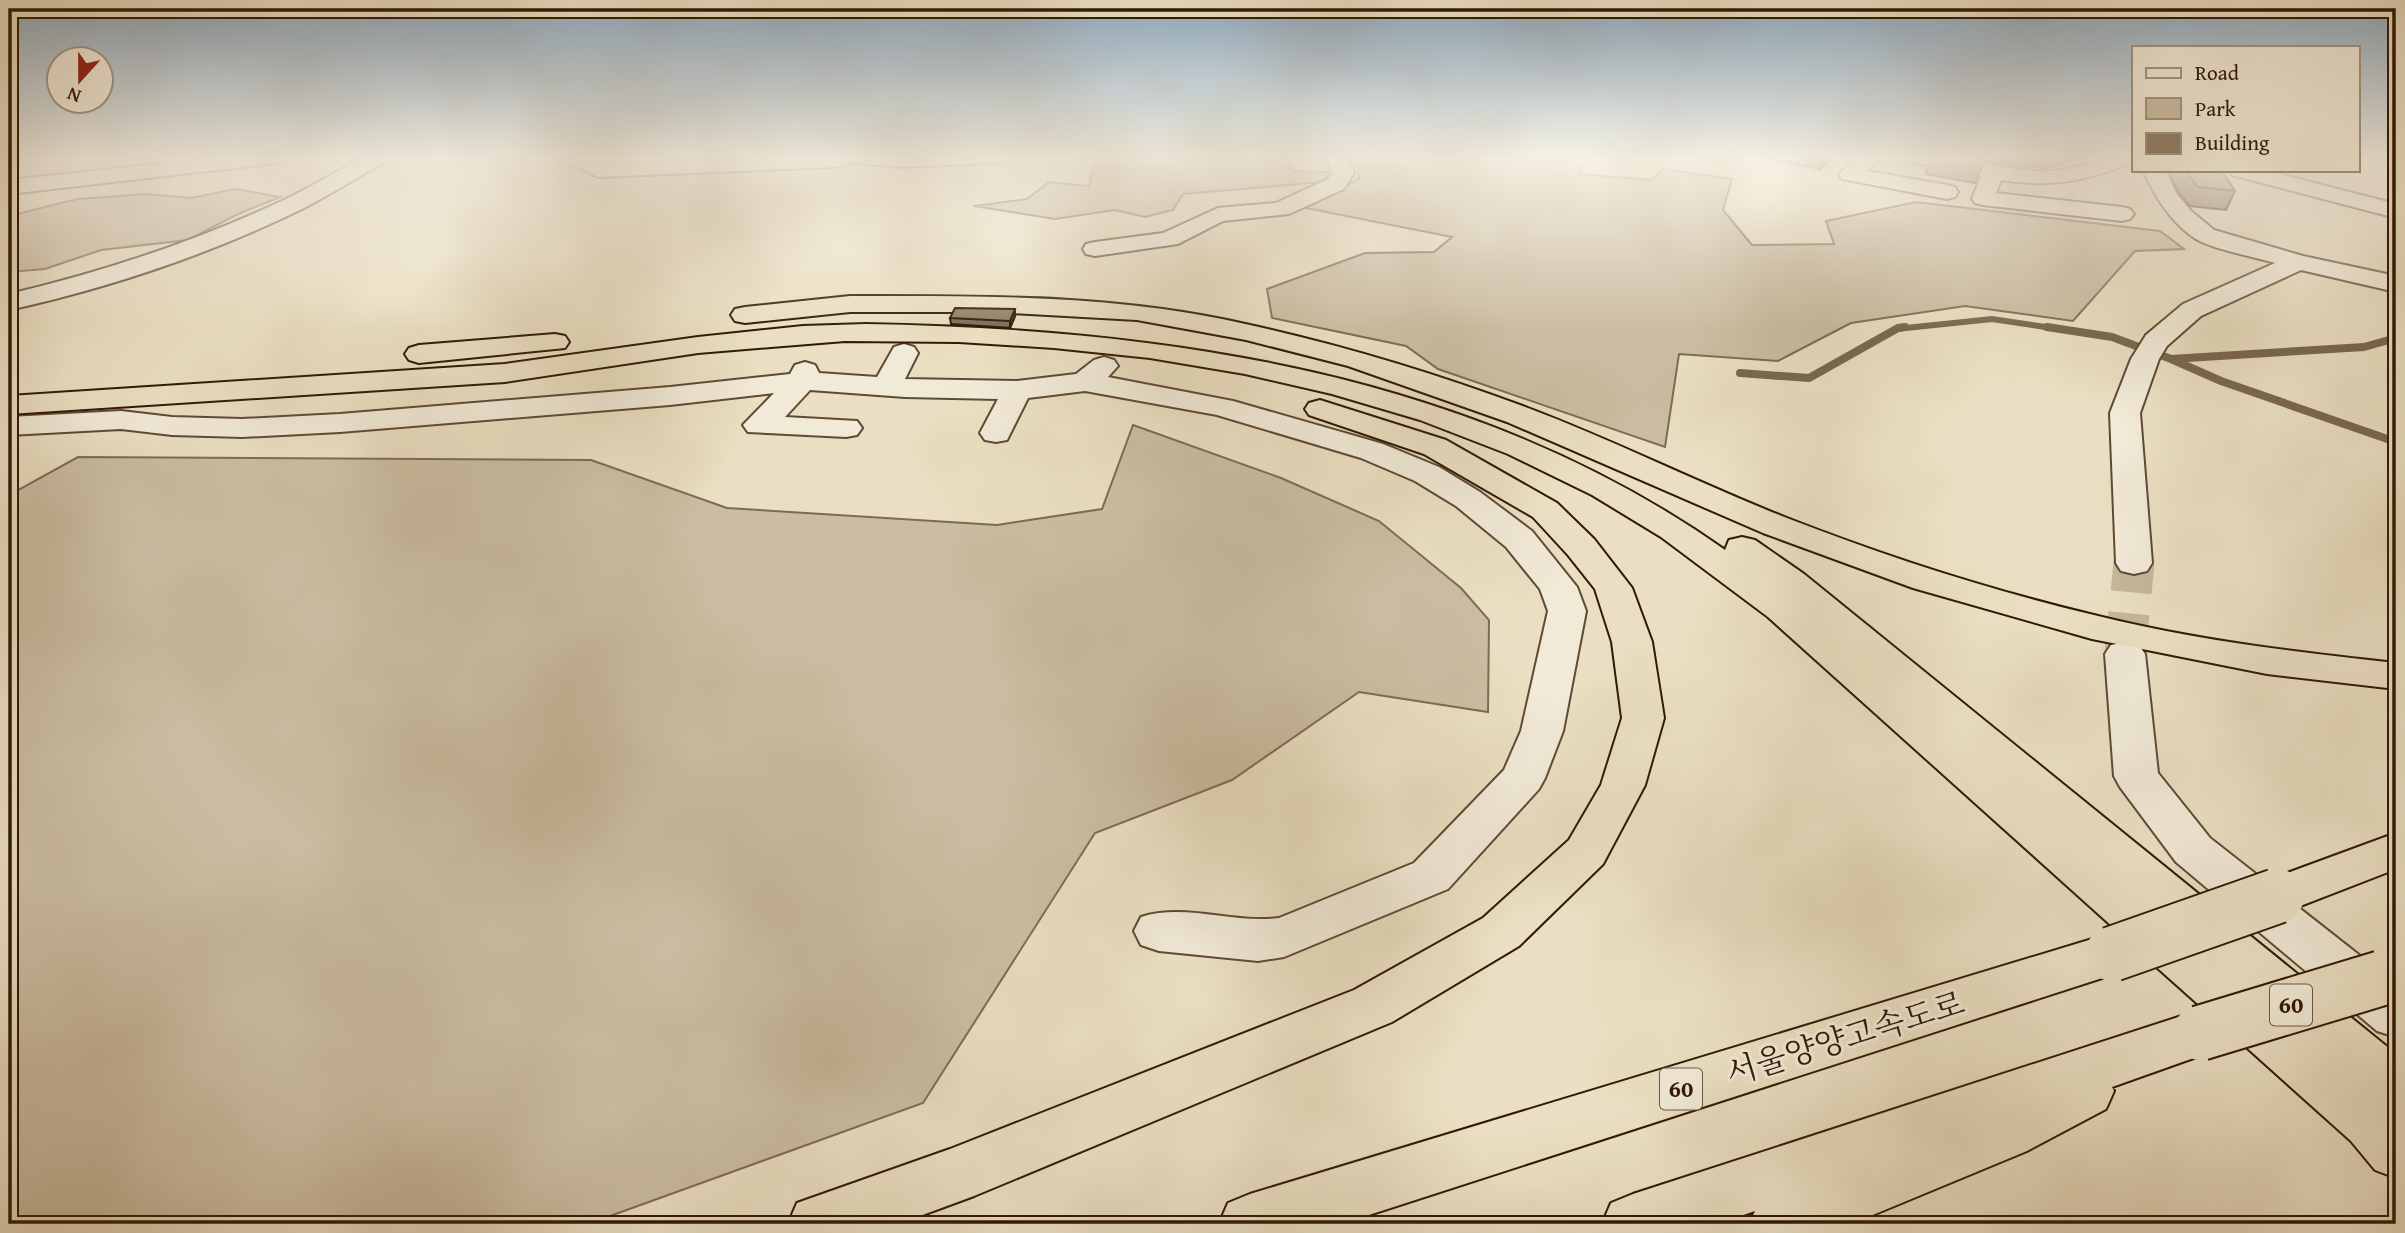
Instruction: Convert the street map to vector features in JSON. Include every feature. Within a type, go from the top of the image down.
[{"type":"highway","points":[[470,348],[850,304],[991,304],[1137,312],[1247,332],[1370,364],[1518,415],[1775,526],[1926,580],[2105,629],[2267,661],[2396,676]]},
{"type":"highway","points":[[9,383],[254,370],[470,348],[837,319],[913,316],[986,317],[1182,339],[1305,362],[1436,398],[1527,432],[1624,476],[1706,524],[1791,582],[2396,1088]]},
{"type":"highway","points":[[9,405],[505,373],[568,360],[743,340],[863,332],[969,334],[1107,346],[1301,377],[1406,405],[1518,446],[1604,488],[1683,535],[1782,609],[2361,1114],[2396,1151]]},
{"type":"highway","points":[[505,373],[542,376],[806,368],[895,370],[974,354],[1095,373],[1260,392],[1354,418],[1435,447],[1545,510],[1581,547],[1614,588],[1632,642],[1643,718],[1623,785],[1586,852],[1501,932],[1373,1006],[953,1176],[818,1224]]},
{"type":"highway","name":"서울양양고속도로","points":[[1250,1224],[2112,954],[2277,896],[2396,850]]},
{"type":"highway","name":"60","points":[[1633,1224],[2200,1033],[2391,988]]},
{"type":"highway","points":[[1780,1224],[2006,1132],[2200,1033]]},
{"type":"street","points":[[9,302],[39,296],[181,249],[269,215]]},
{"type":"street","points":[[1095,248],[1169,239],[1222,215]]},
{"type":"street","points":[[2182,215],[2206,235],[2298,262],[2396,284]]},
{"type":"street","points":[[2134,563],[2124,412],[2150,350],[2192,310],[2298,262]]},
{"type":"street","points":[[9,426],[121,419],[172,426],[242,428],[316,425],[670,396],[806,368]]},
{"type":"street","points":[[806,368],[759,425],[846,428]]},
{"type":"street","points":[[895,370],[1017,390],[1095,373],[1360,447],[1427,474],[1468,499],[1519,539],[1558,587],[1567,611],[1542,731],[1523,778],[1431,876],[1284,937],[1258,941],[1159,931]]},
{"type":"street","points":[[996,433],[1017,390]]},
{"type":"street","points":[[670,396],[742,405],[768,416]]},
{"type":"street","points":[[2125,654],[2136,776],[2193,850],[2391,988]]},
{"type":"green space","points":[[237,215],[188,240],[101,250],[45,269],[9,272],[9,216]]},
{"type":"green space","points":[[1027,215],[1085,215],[1055,219]]},
{"type":"green space","points":[[1339,215],[1727,215],[1752,245],[1834,244],[1826,221],[1857,215],[2022,215],[2160,231],[2184,249],[2135,251],[2073,321],[1965,306],[1851,323],[1778,361],[1679,354],[1665,447],[1438,369],[1406,346],[1272,318],[1267,289],[1365,253],[1434,252],[1452,237]]},
{"type":"green space","points":[[1133,425],[1281,478],[1379,521],[1461,588],[1489,620],[1488,712],[1359,692],[1232,780],[1095,833],[923,1103],[588,1224],[9,1224],[9,495],[78,457],[591,460],[727,508],[997,525],[1102,509]]},
{"type":"building","points":[[955,308],[1015,309],[1010,321],[950,318]]},
{"type":"waterway","points":[[1896,329],[1992,319],[2059,329]]},
{"type":"waterway","points":[[1896,329],[1905,327]]},
{"type":"waterway","points":[[2047,327],[2112,337],[2171,359]]},
{"type":"waterway","points":[[1740,373],[1809,378],[1896,329]]},
{"type":"waterway","points":[[2171,359],[2364,347],[2396,338]]},
{"type":"waterway","points":[[2171,359],[2221,381],[2396,442]]},
{"type":"tunnel","points":[[2125,654],[2134,563]]}]
